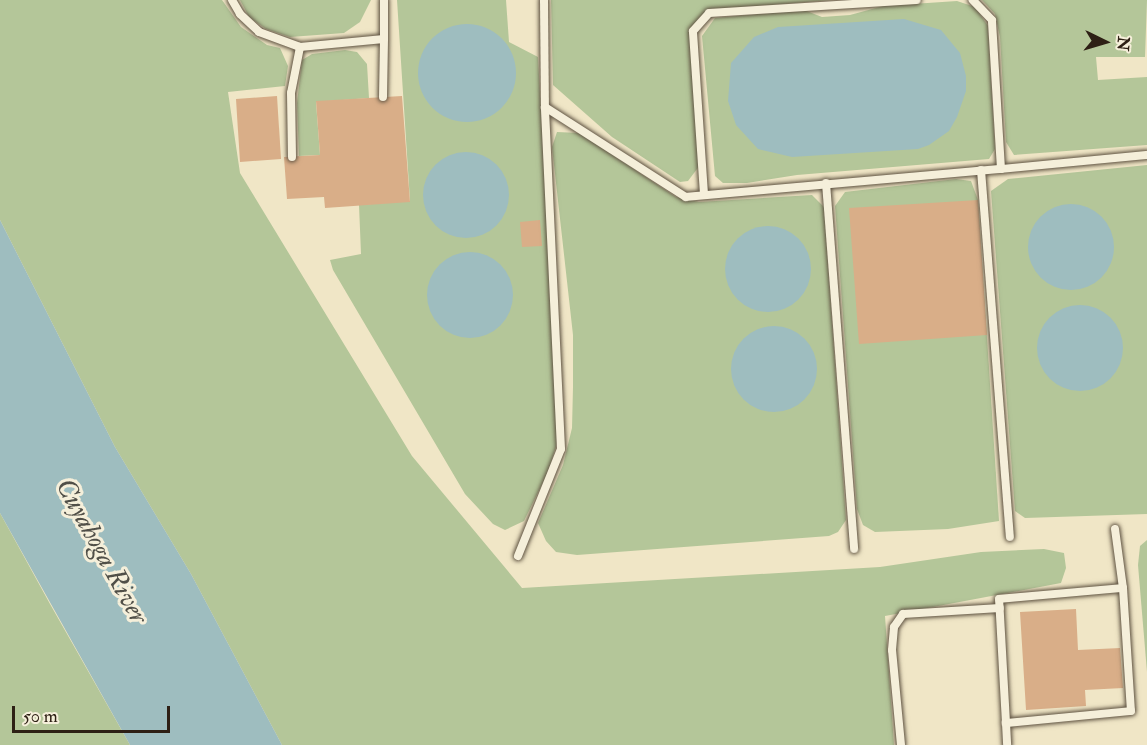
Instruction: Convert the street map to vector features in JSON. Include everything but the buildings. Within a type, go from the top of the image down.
[{"type":"lane","points":[[232,0],[240,14],[259,32],[300,47],[384,39]]},
{"type":"lane","points":[[383,97],[384,0]]},
{"type":"lane","points":[[518,556],[561,449],[545,107],[544,0]]},
{"type":"lane","points":[[704,194],[693,31],[709,14],[917,0]]},
{"type":"lane","points":[[973,0],[992,20],[1000,169]]},
{"type":"lane","points":[[292,157],[291,93],[300,47]]},
{"type":"lane","points":[[545,107],[686,196],[1147,155]]},
{"type":"lane","points":[[981,171],[1010,537]]},
{"type":"lane","points":[[826,183],[854,549]]},
{"type":"lane","points":[[1006,723],[1131,711],[1123,588],[1115,529]]},
{"type":"lane","points":[[1007,745],[999,599],[1123,588]]},
{"type":"lane","points":[[901,745],[892,650],[894,627],[903,614],[1000,608]]},
{"type":"green space","points":[[0,0],[222,0],[241,27],[267,45],[280,48],[288,66],[285,86],[228,92],[240,173],[412,456],[522,588],[880,567],[981,552],[1044,549],[1064,553],[1066,568],[1061,583],[885,616],[894,745],[282,745],[191,574],[115,447],[0,220]]},
{"type":"green space","points":[[240,0],[371,0],[360,22],[344,33],[290,37],[266,29],[249,17]]},
{"type":"green space","points":[[397,0],[506,0],[509,42],[538,57],[559,437],[548,472],[524,521],[505,530],[493,524],[465,494],[333,270],[330,260],[361,254],[359,205],[410,201]]},
{"type":"green space","points":[[551,0],[831,0],[711,10],[699,18],[694,25],[700,165],[688,181],[680,182],[612,137],[553,85]]},
{"type":"green space","points":[[982,0],[1147,0],[1145,57],[1096,57],[1098,80],[1147,77],[1147,145],[1014,155],[1006,142],[1000,37],[995,14]]},
{"type":"green space","points":[[957,1],[975,7],[988,26],[995,149],[989,159],[797,175],[747,183],[723,183],[715,176],[702,36],[715,18],[804,10],[822,17],[850,15],[883,6]]},
{"type":"green space","points":[[345,50],[357,52],[367,64],[369,98],[316,102],[320,155],[299,156],[297,103],[302,60],[312,54]]},
{"type":"green space","points":[[557,132],[579,133],[676,197],[699,202],[812,195],[824,207],[846,520],[838,532],[829,536],[577,555],[556,552],[546,541],[538,523],[563,465],[572,428],[573,335],[552,147]]},
{"type":"green space","points":[[1147,165],[1147,514],[1025,518],[1015,511],[991,191],[1008,179]]},
{"type":"green space","points":[[956,179],[971,181],[978,200],[999,521],[948,529],[875,532],[863,525],[857,509],[835,206],[845,192]]},
{"type":"green space","points":[[0,513],[50,604],[130,745],[0,745]]},
{"type":"green space","points":[[1147,540],[1147,672],[1138,565],[1140,546]]},
{"type":"water","points":[[904,19],[941,30],[960,53],[966,76],[966,91],[957,117],[949,131],[929,145],[918,149],[792,157],[758,149],[736,125],[728,101],[731,63],[754,37],[778,27]]},
{"type":"water","points":[[467,24],[486,28],[502,38],[512,54],[516,73],[512,92],[502,108],[486,118],[467,122],[448,118],[432,108],[422,92],[418,73],[422,54],[432,38],[448,28]]},
{"type":"water","points":[[466,152],[490,159],[502,171],[509,195],[502,219],[490,231],[466,238],[442,231],[430,219],[423,195],[430,171],[442,159]]},
{"type":"water","points":[[1071,204],[1095,211],[1107,223],[1114,247],[1107,271],[1095,283],[1071,290],[1047,283],[1035,271],[1028,247],[1035,223],[1047,211]]},
{"type":"water","name":"Cuyahoga River","points":[[0,220],[115,447],[191,574],[282,745],[130,745],[0,513]]},
{"type":"water","points":[[768,226],[792,233],[804,245],[811,269],[804,293],[792,305],[768,312],[744,305],[732,293],[725,269],[732,245],[744,233]]},
{"type":"water","points":[[470,252],[494,259],[506,271],[513,295],[506,319],[494,331],[470,338],[446,331],[434,319],[427,295],[434,271],[446,259]]},
{"type":"water","points":[[1080,305],[1104,312],[1116,324],[1123,348],[1116,372],[1104,384],[1080,391],[1056,384],[1044,372],[1037,348],[1044,324],[1056,312]]},
{"type":"water","points":[[774,326],[798,333],[810,345],[817,369],[810,393],[798,405],[774,412],[750,405],[738,393],[731,369],[738,345],[750,333]]}]
